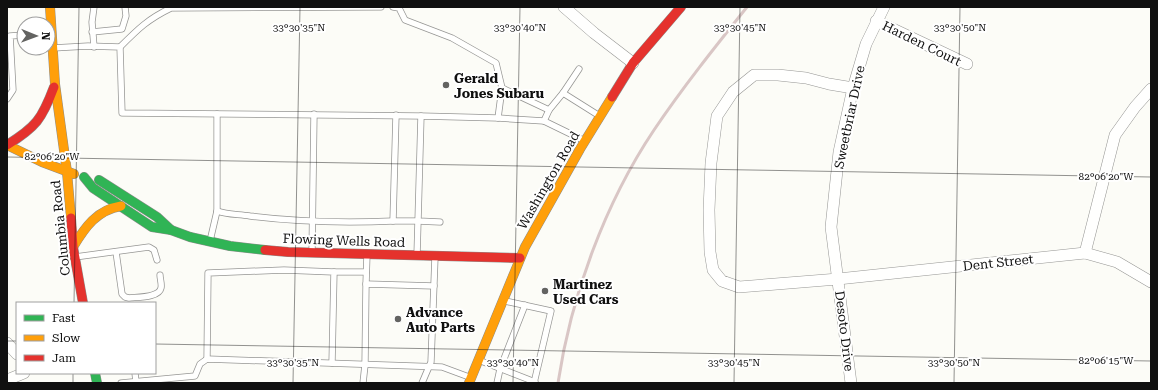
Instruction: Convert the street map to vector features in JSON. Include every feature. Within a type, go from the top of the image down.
[{"type":"main road","name":"Washington Road","points":[[470,381],[520,258],[536,226],[585,141],[633,63],[681,7]]},
{"type":"main road","name":"Columbia Road","points":[[53,56],[67,172],[73,247],[83,302]]},
{"type":"main road","points":[[7,145],[26,134],[34,126],[47,108],[55,84]]},
{"type":"main road","name":"Flowing Wells Road","points":[[7,145],[67,172],[84,177],[96,178],[157,217],[171,230]]},
{"type":"main road","name":"Flowing Wells Road","points":[[84,177],[93,188],[152,228],[171,230],[190,237],[230,246],[312,253],[520,258]]},
{"type":"main road","points":[[73,247],[82,231],[101,212],[113,207],[121,206]]},
{"type":"street","points":[[564,7],[594,33],[633,63]]},
{"type":"street","name":"Sweetbriar Drive","points":[[838,279],[831,227],[839,152],[853,88],[866,44],[884,7]]},
{"type":"street","name":"Harden Court","points":[[876,21],[967,64]]},
{"type":"street","name":"Dent Street","points":[[853,88],[806,78],[754,75],[733,92],[717,116],[711,163],[709,210],[710,252],[713,270],[722,281],[739,287],[838,279],[1085,253],[1117,262],[1151,282]]},
{"type":"street","points":[[1085,253],[1115,135],[1135,107],[1151,89]]},
{"type":"street","name":"Desoto Drive","points":[[838,279],[851,383]]},
{"type":"street","points":[[7,343],[16,353]]},
{"type":"street","points":[[7,380],[22,374]]},
{"type":"lane","points":[[94,7],[92,22],[94,47]]},
{"type":"lane","points":[[92,32],[122,29],[126,16],[125,7]]},
{"type":"lane","points":[[56,48],[120,47],[144,23],[171,8],[381,7]]},
{"type":"lane","points":[[393,7],[400,8],[405,20],[452,38],[496,63],[502,88],[498,118]]},
{"type":"lane","points":[[7,99],[13,90],[9,38]]},
{"type":"lane","points":[[120,47],[122,113],[396,115],[498,118],[544,121],[585,141]]},
{"type":"lane","points":[[544,121],[549,110],[563,93],[579,69]]},
{"type":"lane","points":[[502,88],[549,110]]},
{"type":"lane","points":[[563,93],[600,116]]},
{"type":"lane","points":[[210,242],[217,212],[217,114]]},
{"type":"lane","points":[[312,253],[314,114]]},
{"type":"lane","points":[[393,221],[396,115]]},
{"type":"lane","points":[[418,255],[421,116]]},
{"type":"lane","points":[[217,212],[226,215],[313,221],[440,222]]},
{"type":"lane","points":[[75,257],[149,247],[154,250],[158,260]]},
{"type":"lane","points":[[116,252],[122,294],[125,297],[129,298],[155,295],[159,292],[161,287],[160,275]]},
{"type":"lane","points":[[363,383],[365,365],[367,254]]},
{"type":"lane","points":[[422,383],[431,362],[435,256]]},
{"type":"lane","points":[[207,359],[208,273],[284,270],[366,272]]},
{"type":"lane","points":[[332,364],[334,272]]},
{"type":"lane","points":[[366,284],[434,286]]},
{"type":"lane","points":[[478,360],[534,383],[551,311],[502,301]]},
{"type":"lane","points":[[497,383],[500,368],[525,305]]},
{"type":"lane","points":[[198,383],[195,376],[200,364],[207,359],[442,367],[470,381]]},
{"type":"lane","points":[[134,374],[136,382]]},
{"type":"lane","points":[[121,383],[151,382],[195,376]]},
{"type":"railway","points":[[558,383],[564,350],[581,284],[592,251],[620,188],[636,158],[665,114],[699,67],[747,7]]},
{"type":"traffic: fast","points":[[84,177],[93,188],[152,227],[171,230],[190,237],[230,246],[265,250]]},
{"type":"traffic: fast","points":[[99,180],[157,217],[171,230]]},
{"type":"traffic: fast","points":[[95,374],[97,383]]},
{"type":"traffic: slow","points":[[50,7],[55,84],[67,172],[71,218]]},
{"type":"traffic: slow","points":[[469,383],[525,247],[580,149],[612,97]]},
{"type":"traffic: slow","points":[[7,145],[42,162],[74,174]]},
{"type":"traffic: slow","points":[[73,247],[92,220],[105,211],[121,206]]},
{"type":"traffic: jam","points":[[612,97],[633,63],[681,7]]},
{"type":"traffic: jam","points":[[7,145],[25,133],[42,115],[54,87]]},
{"type":"traffic: jam","points":[[71,218],[73,247],[83,302]]},
{"type":"traffic: jam","points":[[265,250],[288,252],[520,258]]},
{"type":"place","name":"Gerald Jones Subaru","points":[[446,85]]},
{"type":"place","name":"Martinez Used Cars","points":[[545,291]]},
{"type":"place","name":"Advance Auto Parts","points":[[398,319]]}]
